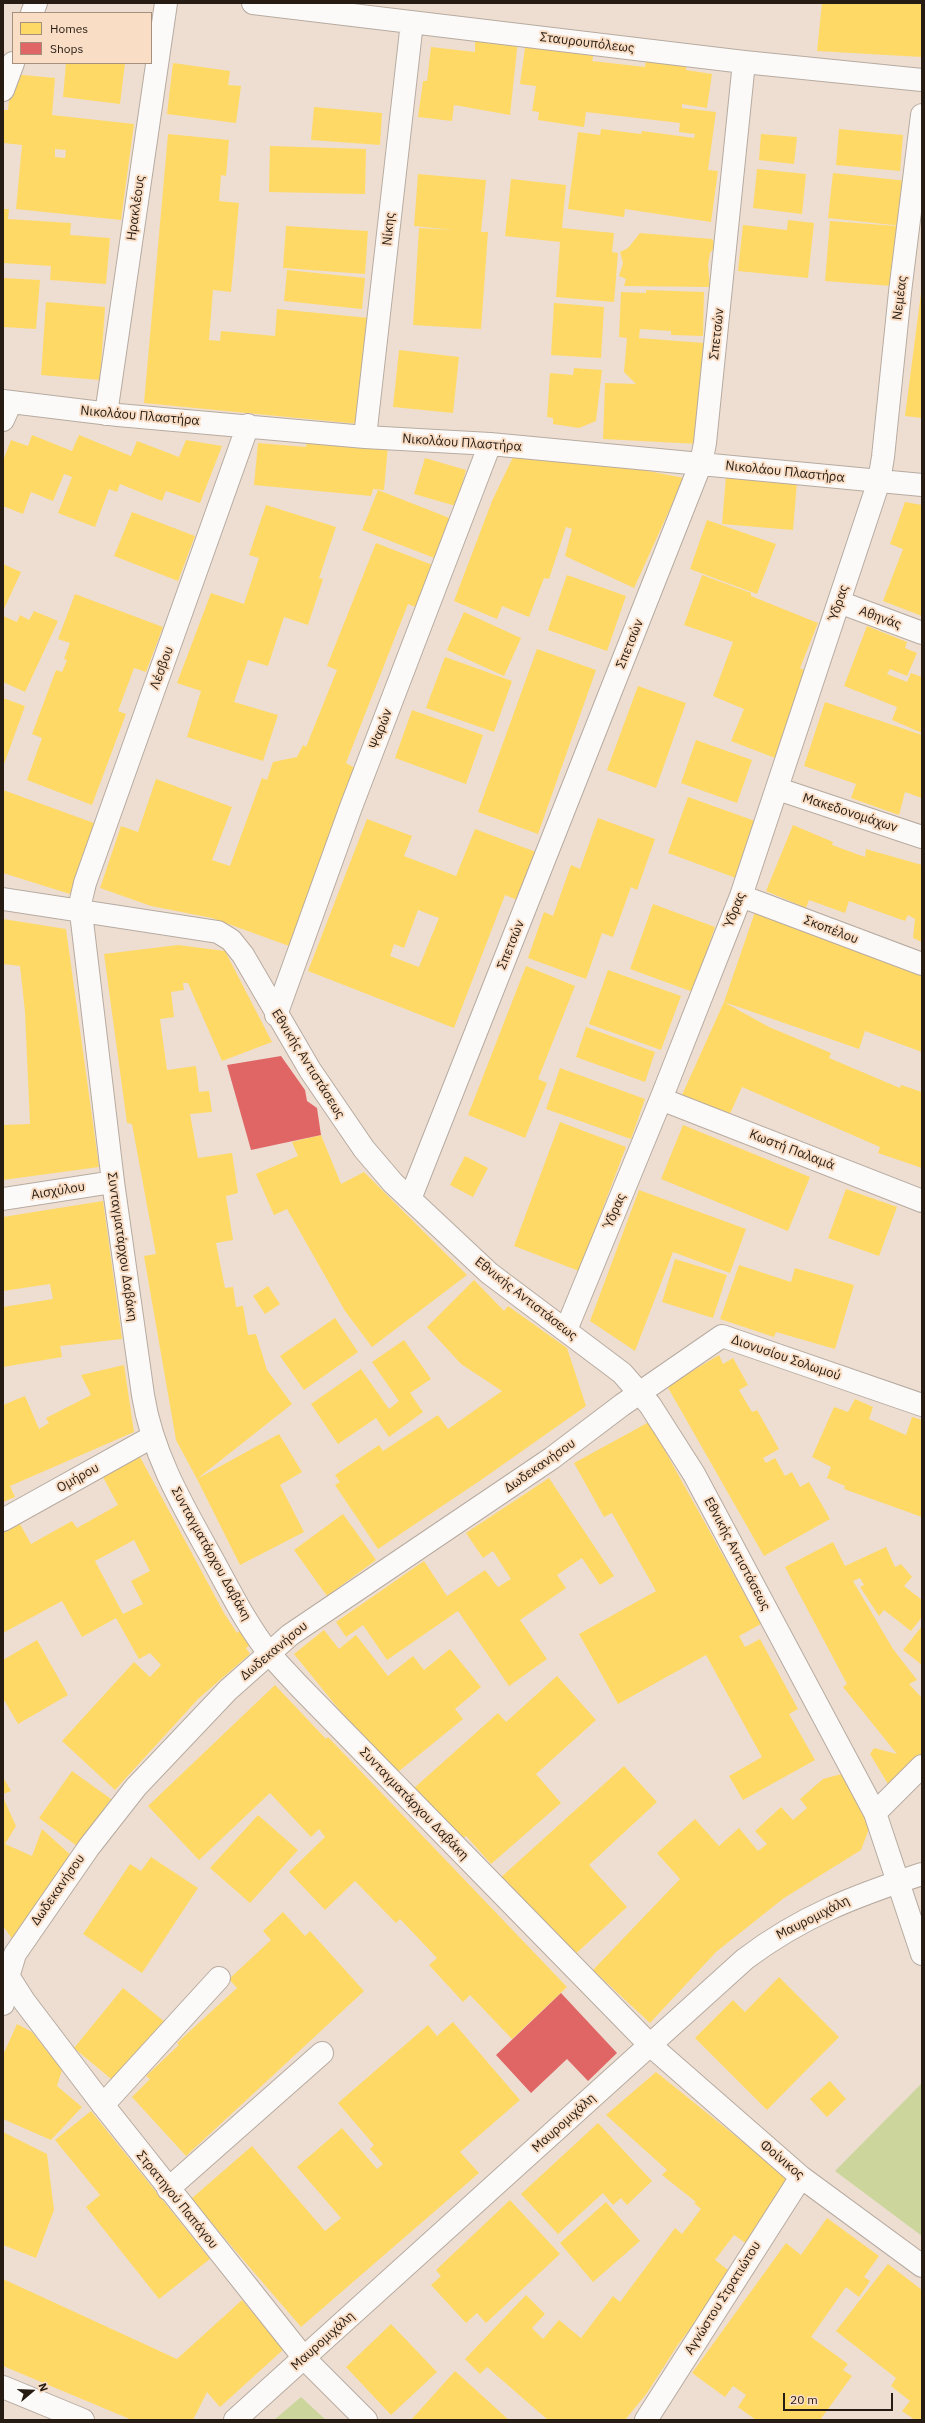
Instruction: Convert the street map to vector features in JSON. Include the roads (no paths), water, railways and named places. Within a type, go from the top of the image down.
[{"type":"street","name":"Ηρακλέους","points":[[106,414],[166,3]]},
{"type":"street","name":"Σταυρουπόλεως","points":[[253,3],[744,62],[922,80]]},
{"type":"street","name":"Νίκης","points":[[365,437],[412,22]]},
{"type":"street","name":"Σπετσών","points":[[410,1199],[701,463],[707,427],[744,62]]},
{"type":"street","points":[[3,90],[13,64]]},
{"type":"street","name":"Νεμέας","points":[[879,481],[884,457],[900,292],[922,114]]},
{"type":"street","name":"Νικολάου Πλαστήρα","points":[[6,408],[248,425],[365,437],[490,444],[922,485]]},
{"type":"street","name":"Λέσβου","points":[[80,912],[85,883],[248,425]]},
{"type":"street","name":"Ψαρών","points":[[276,1015],[351,807],[490,444]]},
{"type":"street","name":"Ύδρας","points":[[566,1330],[662,1099],[741,896],[778,789],[879,481]]},
{"type":"street","name":"Αθηνάς","points":[[839,602],[922,633]]},
{"type":"street","name":"Μακεδονομάχων","points":[[778,789],[922,837]]},
{"type":"street","name":"Σκοπέλου","points":[[741,896],[922,964]]},
{"type":"street","name":"Εθνικής Αντιστάσεως","points":[[3,899],[218,932],[231,940],[243,955],[276,1015],[310,1070],[364,1149],[410,1199],[489,1272],[622,1373],[640,1392],[694,1474],[875,1813],[922,1954]]},
{"type":"street","name":"Συνταγματάρχου Δαβάκη","points":[[80,912],[113,1182],[143,1395],[152,1437],[165,1469],[193,1524],[268,1653],[650,2045]]},
{"type":"street","name":"Κωστή Παλαμά","points":[[662,1099],[922,1201]]},
{"type":"street","name":"Αισχύλου","points":[[3,1199],[113,1182]]},
{"type":"street","name":"Διονυσίου Σολωμού","points":[[640,1392],[722,1336],[922,1405]]},
{"type":"street","name":"Δωδεκανήσου","points":[[3,2004],[5,1973],[22,1943],[109,1819],[195,1723],[290,1634],[552,1458],[640,1392]]},
{"type":"street","name":"Ομήρου","points":[[3,1520],[152,1437]]},
{"type":"street","points":[[875,1813],[922,1766]]},
{"type":"street","name":"Μαυρομιχάλη","points":[[236,2420],[723,1977],[775,1937],[825,1909],[922,1874]]},
{"type":"street","name":"Στρατηγού Παπάγου","points":[[5,1973],[103,2105],[168,2189],[304,2358],[366,2420]]},
{"type":"street","points":[[103,2105],[219,1978]]},
{"type":"street","name":"Φοίνικος","points":[[650,2045],[801,2177],[922,2266]]},
{"type":"street","points":[[168,2189],[322,2052]]},
{"type":"street","name":"Αγνώστου Στρατιώτου","points":[[646,2420],[801,2177]]},
{"type":"street","points":[[3,2387],[83,2420]]}]
